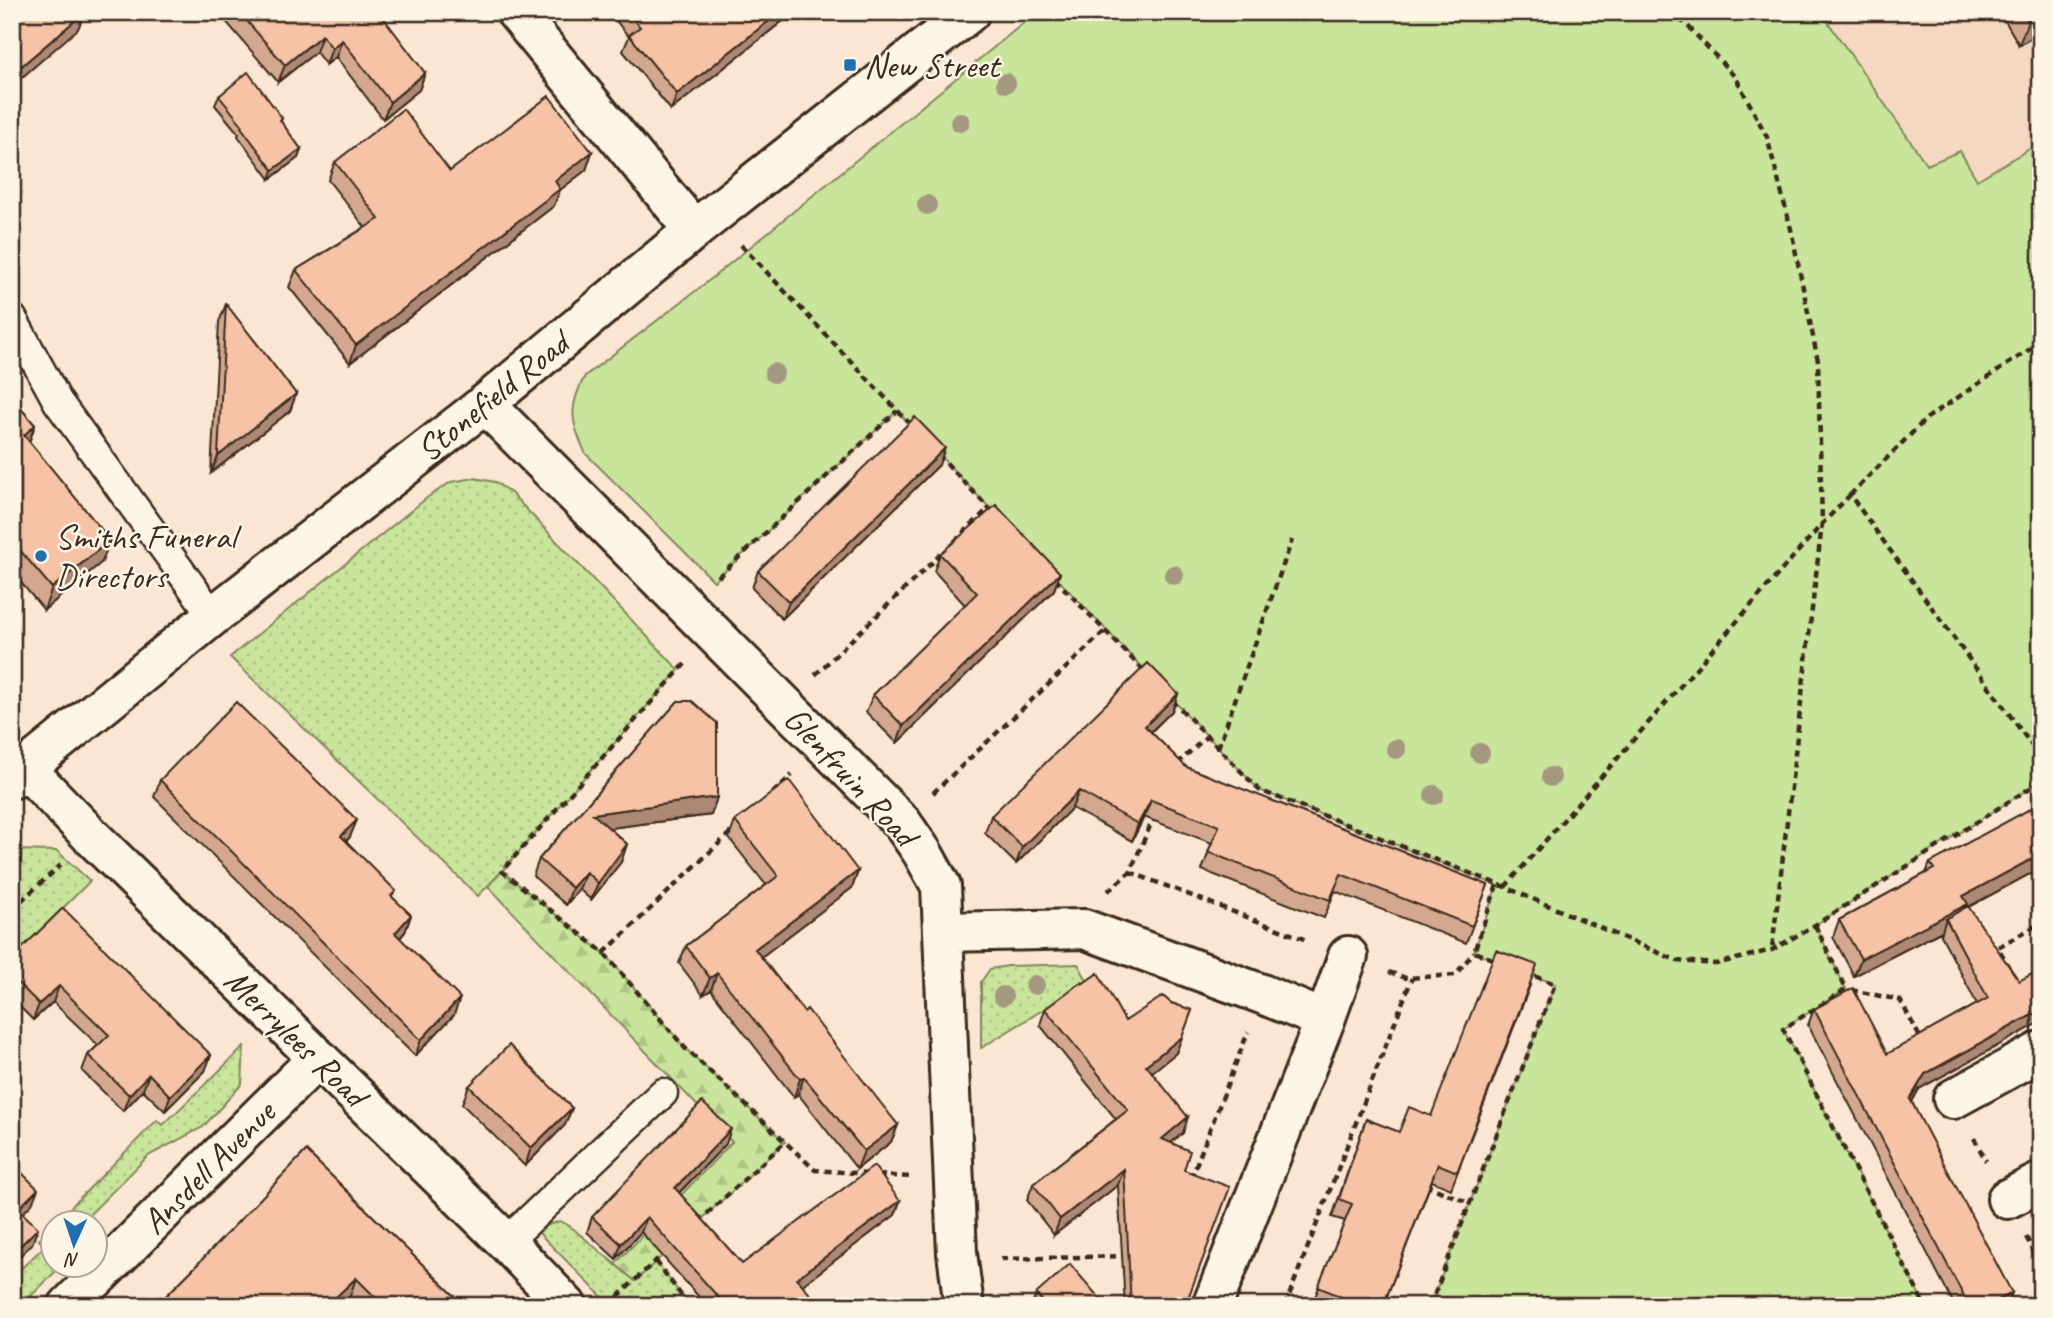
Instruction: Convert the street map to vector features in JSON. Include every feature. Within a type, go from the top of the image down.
[{"type":"street","points":[[516,12],[704,223]]},
{"type":"street","name":"Stonefield Road","points":[[19,773],[213,616],[485,404],[704,223],[970,12]]},
{"type":"street","name":"Glenfruin Road","points":[[485,404],[902,823],[942,886],[958,1260],[964,1306]]},
{"type":"street","name":"Merrylees Road","points":[[19,773],[92,837],[506,1242],[567,1306]]},
{"type":"street","points":[[944,932],[1084,929],[1325,1020]]},
{"type":"street","points":[[1213,1306],[1348,956]]},
{"type":"street","points":[[1953,1099],[2041,1051]]},
{"type":"street","name":"Ansdell Avenue","points":[[68,1306],[318,1058]]},
{"type":"street","points":[[2007,1199],[2041,1182]]},
{"type":"lane","points":[[12,317],[58,402],[213,616]]},
{"type":"lane","points":[[506,1242],[663,1093]]},
{"type":"path","points":[[1669,12],[1686,24],[1736,78],[1767,137],[1791,229],[1818,361],[1822,524],[1772,950]]},
{"type":"path","points":[[704,223],[915,430]]},
{"type":"path","points":[[1505,887],[1850,495],[1927,418],[2041,342]]},
{"type":"path","points":[[897,411],[700,619],[502,871],[604,953],[685,1048],[815,1170],[954,1181]]},
{"type":"path","points":[[934,450],[998,518]]},
{"type":"path","points":[[1850,495],[2041,758]]},
{"type":"path","points":[[785,704],[989,508]]},
{"type":"path","points":[[1218,748],[1292,540]]},
{"type":"path","points":[[1051,575],[1151,679]]},
{"type":"path","points":[[902,823],[1105,631]]},
{"type":"path","points":[[1170,698],[1259,790],[1505,887],[1678,961],[1716,964],[1772,950],[2041,781]]},
{"type":"path","points":[[1172,775],[1178,763],[1207,736]]},
{"type":"path","points":[[765,801],[825,744]]},
{"type":"path","points":[[1084,929],[1091,906],[1130,872],[1157,811]]},
{"type":"path","points":[[604,953],[734,830]]},
{"type":"path","points":[[12,909],[92,837]]},
{"type":"path","points":[[1130,872],[1406,978],[1455,975],[1474,952],[1497,885]]},
{"type":"path","points":[[2013,976],[1998,947],[2041,923]]},
{"type":"path","points":[[1815,925],[1846,989],[1783,1029],[1924,1306]]},
{"type":"path","points":[[1474,952],[1508,965]]},
{"type":"path","points":[[1430,1306],[1555,984],[1520,970]]},
{"type":"path","points":[[1285,1306],[1412,978]]},
{"type":"path","points":[[1190,1181],[1262,994]]},
{"type":"path","points":[[696,1224],[785,1142]]},
{"type":"path","points":[[1344,1153],[1356,1158]]},
{"type":"path","points":[[1419,1183],[1469,1203]]},
{"type":"path","points":[[608,1306],[676,1243]]},
{"type":"path","points":[[958,1260],[1134,1256]]},
{"type":"path","points":[[656,1261],[689,1306]]},
{"type":"path","points":[[2023,1306],[2041,1283]]},
{"type":"shaded area","points":[[1821,12],[2041,12],[2041,142],[1977,180],[1927,165]]},
{"type":"green space","points":[[1037,12],[1821,12],[1927,165],[1960,151],[1977,180],[2041,142],[2041,781],[1815,925],[1846,989],[1783,1029],[1925,1306],[1430,1306],[1555,984],[1474,952],[1497,885],[1259,790],[897,411],[714,581],[586,454],[577,433],[574,415],[576,397],[585,376],[711,279]]},
{"type":"green space","points":[[474,478],[495,482],[511,493],[679,670],[478,896],[230,657],[428,497],[451,482]]},
{"type":"green space","points":[[12,850],[57,851],[90,881],[12,959]]},
{"type":"green space","points":[[502,871],[607,956],[685,1048],[785,1142],[635,1281],[615,1264],[732,1142],[488,886]]},
{"type":"green space","points":[[1078,964],[1088,982],[981,1048],[981,982],[990,969]]},
{"type":"green space","points":[[244,1047],[242,1084],[203,1127],[148,1156],[94,1210],[68,1210],[157,1120],[163,1125]]},
{"type":"green space","points":[[560,1221],[570,1226],[635,1281],[656,1261],[689,1306],[611,1306],[538,1232],[542,1227]]},
{"type":"green space","points":[[38,1253],[38,1280],[47,1280],[21,1306],[12,1306],[12,1277]]},
{"type":"building","points":[[12,12],[85,12],[12,74]]},
{"type":"building","points":[[239,12],[379,12],[425,73],[390,102],[342,40],[332,48],[322,35],[285,65]]},
{"type":"building","points":[[628,12],[780,12],[677,94],[629,35],[640,27]]},
{"type":"building","points":[[2023,12],[2041,12],[2041,13],[2028,21]]},
{"type":"building","points":[[248,72],[301,149],[273,170],[219,96]]},
{"type":"building","points":[[549,96],[592,152],[555,181],[560,189],[356,345],[296,270],[379,219],[335,162],[403,109],[450,171]]},
{"type":"building","points":[[226,304],[296,394],[218,456]]},
{"type":"building","points":[[12,398],[35,425],[24,435],[110,540],[52,588],[14,543],[12,545]]},
{"type":"building","points":[[915,417],[945,448],[789,602],[758,571]]},
{"type":"building","points":[[996,505],[1060,573],[903,726],[873,695],[977,593],[940,554]]},
{"type":"building","points":[[1148,663],[1178,694],[1145,726],[1186,767],[1488,885],[1472,926],[1341,874],[1330,900],[1208,852],[1219,826],[1151,800],[1138,824],[1079,791],[1022,847],[991,816]]},
{"type":"building","points":[[678,701],[692,701],[717,723],[717,797],[593,814],[627,844],[598,883],[586,872],[572,888],[539,859]]},
{"type":"building","points":[[236,702],[357,820],[341,836],[396,891],[391,896],[411,915],[395,933],[460,998],[421,1040],[160,780]]},
{"type":"building","points":[[789,780],[858,871],[755,949],[804,1012],[807,1009],[898,1125],[864,1151],[804,1077],[800,1079],[717,973],[710,978],[686,946],[778,876],[735,821]]},
{"type":"building","points":[[2041,803],[2041,854],[1963,896],[1968,904],[1861,959],[1839,920],[1934,869],[1930,863]]},
{"type":"building","points":[[1968,906],[2019,981],[2032,974],[2041,989],[2041,1010],[1925,1074],[1910,1099],[2012,1293],[1987,1306],[1969,1306],[1814,1009],[1853,988],[1887,1054],[1988,998],[1946,919]]},
{"type":"building","points":[[63,908],[211,1055],[170,1096],[149,1074],[129,1095],[88,1055],[109,1035],[59,986],[39,1004],[12,977],[12,958]]},
{"type":"building","points":[[1496,950],[1537,965],[1457,1172],[1438,1164],[1383,1306],[1336,1306],[1340,1296],[1318,1287],[1352,1204],[1339,1199],[1366,1119],[1399,1132],[1409,1107],[1431,1116]]},
{"type":"building","points":[[1098,973],[1125,1021],[1163,996],[1171,1003],[1192,1010],[1182,1037],[1146,1065],[1188,1117],[1162,1139],[1190,1151],[1184,1170],[1230,1187],[1185,1306],[1131,1306],[1124,1169],[1060,1219],[1033,1184],[1128,1110],[1045,1009],[1081,982],[1082,984]]},
{"type":"building","points":[[509,1045],[572,1108],[531,1148],[469,1086]]},
{"type":"building","points":[[702,1102],[731,1129],[675,1188],[742,1264],[874,1166],[900,1201],[797,1278],[819,1306],[726,1306],[647,1217],[621,1244],[592,1217]]},
{"type":"building","points":[[306,1151],[465,1306],[384,1306],[356,1278],[334,1299],[331,1297],[322,1306],[156,1306]]},
{"type":"building","points":[[12,1163],[38,1189],[18,1209],[38,1228],[12,1254]]},
{"type":"building","points":[[1070,1264],[1106,1306],[1047,1306],[1036,1294]]},
{"type":"place","name":"New Street","points":[[850,65]]},
{"type":"place","name":"Smiths Funeral Directors","points":[[41,556]]}]
